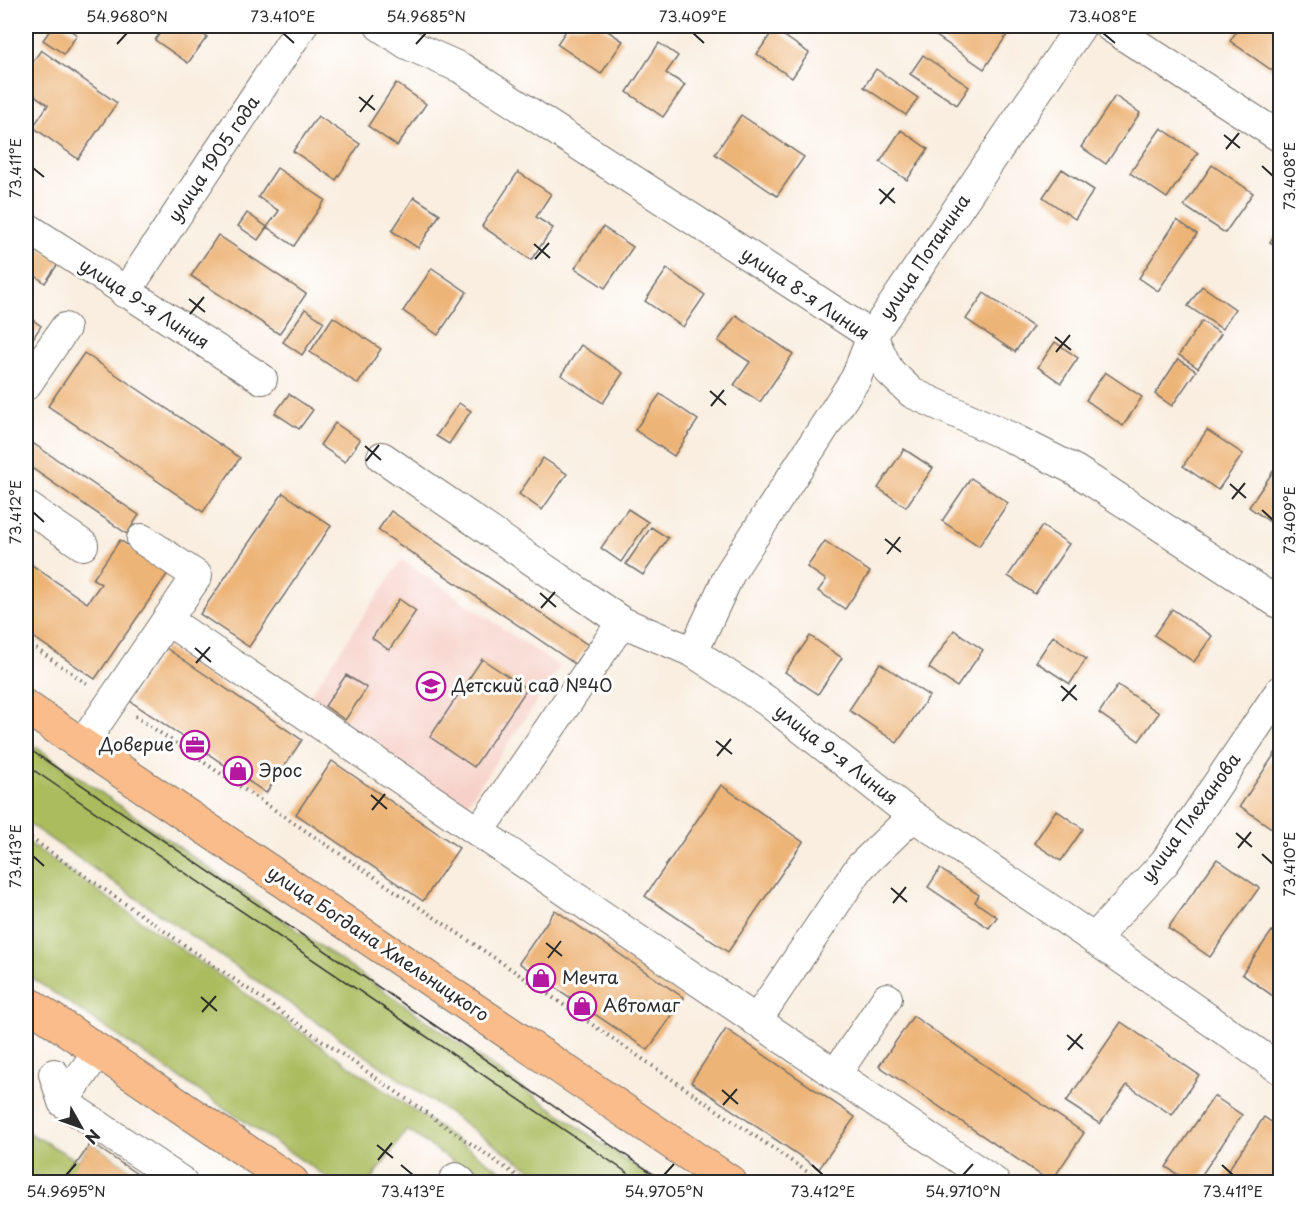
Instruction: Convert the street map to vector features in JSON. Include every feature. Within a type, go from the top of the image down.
[{"type":"main road","name":"улица Богдана Хмельницкого","points":[[26,707],[730,1182]]},
{"type":"main road","points":[[26,1002],[292,1182]]},
{"type":"street","name":"улица 1905 года","points":[[125,293],[302,26]]},
{"type":"street","name":"улица 8-я Линия","points":[[380,26],[407,44],[461,68],[872,336],[889,370],[912,393],[1012,438],[1074,470],[1281,604]]},
{"type":"street","name":"улица Потанина","points":[[693,652],[730,573],[856,378],[872,336],[1081,26]]},
{"type":"street","points":[[1109,26],[1281,137]]},
{"type":"street","name":"улица 9-я Линия","points":[[26,227],[125,293],[262,379]]},
{"type":"street","points":[[26,385],[65,328]]},
{"type":"street","name":"улица 9-я Линия","points":[[382,457],[622,622],[693,652],[767,701],[913,816],[1281,1069]]},
{"type":"street","points":[[26,506],[83,546]]},
{"type":"street","points":[[82,745],[197,576],[142,539]]},
{"type":"street","points":[[166,620],[263,674],[478,832],[994,1182]]},
{"type":"street","points":[[478,832],[622,622]]},
{"type":"street","name":"улица Плеханова","points":[[1094,939],[1165,862],[1281,692]]},
{"type":"street","points":[[756,1021],[861,867],[913,816]]},
{"type":"street","points":[[835,1075],[887,998]]},
{"type":"street","points":[[63,1102],[98,1051]]},
{"type":"street","points":[[54,1074],[63,1102],[182,1182]]},
{"type":"street","points":[[453,1182],[456,1178],[461,1182]]},
{"type":"path","points":[[26,642],[822,1182]]},
{"type":"path","points":[[26,835],[526,1182]]},
{"type":"shaded area","name":"Детский сад №40","points":[[402,560],[560,667],[461,813],[303,705]]},
{"type":"green space","points":[[26,740],[657,1182],[549,1182],[26,822]]},
{"type":"green space","points":[[26,841],[517,1182],[483,1182],[407,1130],[370,1182],[334,1182],[26,974]]},
{"type":"green space","points":[[26,1131],[78,1161],[91,1143],[149,1182],[26,1182]]},
{"type":"building","points":[[53,26],[64,26],[77,35],[64,54],[43,40]]},
{"type":"building","points":[[165,26],[191,26],[207,37],[188,63],[155,40]]},
{"type":"building","points":[[569,26],[600,26],[623,41],[601,74],[557,44]]},
{"type":"building","points":[[937,26],[1013,26],[984,69],[932,33]]},
{"type":"building","points":[[1240,26],[1280,26],[1280,76],[1230,41]]},
{"type":"building","points":[[774,29],[809,53],[792,78],[757,54]]},
{"type":"building","points":[[659,43],[678,56],[666,73],[685,85],[663,117],[627,92]]},
{"type":"building","points":[[41,50],[117,103],[78,159],[33,127],[48,105],[26,89],[26,72]]},
{"type":"building","points":[[923,55],[969,87],[957,105],[910,74]]},
{"type":"building","points":[[876,69],[918,98],[906,115],[864,87]]},
{"type":"building","points":[[396,83],[426,104],[397,146],[368,126]]},
{"type":"building","points":[[1115,96],[1140,113],[1106,164],[1081,147]]},
{"type":"building","points":[[741,115],[804,157],[777,196],[715,154]]},
{"type":"building","points":[[318,116],[360,144],[336,180],[293,151]]},
{"type":"building","points":[[1161,128],[1198,153],[1167,198],[1130,173]]},
{"type":"building","points":[[901,130],[928,149],[907,180],[880,162]]},
{"type":"building","points":[[1212,165],[1253,193],[1225,233],[1184,206]]},
{"type":"building","points":[[277,168],[325,200],[294,246],[267,227],[279,211],[258,197]]},
{"type":"building","points":[[1062,169],[1094,190],[1075,219],[1043,197]]},
{"type":"building","points":[[518,172],[551,194],[536,217],[553,228],[531,260],[482,226]]},
{"type":"building","points":[[414,197],[440,214],[418,248],[392,231]]},
{"type":"building","points":[[247,213],[267,227],[258,240],[238,226]]},
{"type":"building","points":[[1177,220],[1197,234],[1158,291],[1139,278]]},
{"type":"building","points":[[603,227],[633,247],[605,288],[575,268]]},
{"type":"building","points":[[1280,227],[1280,249],[1270,242]]},
{"type":"building","points":[[218,235],[306,294],[279,334],[191,276]]},
{"type":"building","points":[[26,238],[60,261],[45,283],[26,269]]},
{"type":"building","points":[[432,268],[467,292],[438,335],[403,311]]},
{"type":"building","points":[[667,269],[705,295],[683,327],[645,301]]},
{"type":"building","points":[[1202,286],[1235,309],[1222,329],[1188,306]]},
{"type":"building","points":[[984,293],[1033,327],[1015,352],[966,319]]},
{"type":"building","points":[[305,309],[324,322],[302,355],[283,342]]},
{"type":"building","points":[[26,315],[41,326],[26,349]]},
{"type":"building","points":[[736,315],[793,354],[760,402],[734,385],[750,362],[718,341]]},
{"type":"building","points":[[333,317],[381,349],[358,384],[310,352]]},
{"type":"building","points":[[1202,321],[1221,334],[1198,368],[1179,355]]},
{"type":"building","points":[[1055,342],[1078,358],[1061,383],[1038,367]]},
{"type":"building","points":[[581,345],[623,373],[603,403],[561,375]]},
{"type":"building","points":[[84,353],[240,458],[203,512],[48,406]]},
{"type":"building","points":[[1178,359],[1196,371],[1172,406],[1155,394]]},
{"type":"building","points":[[1105,372],[1142,397],[1123,426],[1086,400]]},
{"type":"building","points":[[289,394],[313,410],[299,429],[275,413]]},
{"type":"building","points":[[660,394],[698,420],[674,456],[635,430]]},
{"type":"building","points":[[459,403],[471,411],[449,444],[436,436]]},
{"type":"building","points":[[335,423],[360,440],[345,462],[320,445]]},
{"type":"building","points":[[1207,430],[1243,454],[1218,490],[1183,466]]},
{"type":"building","points":[[31,442],[139,515],[127,534],[26,464],[26,450]]},
{"type":"building","points":[[904,449],[933,468],[906,507],[878,488]]},
{"type":"building","points":[[543,458],[567,474],[542,510],[519,494]]},
{"type":"building","points":[[1278,464],[1280,466],[1280,529],[1249,507]]},
{"type":"building","points":[[971,478],[1008,503],[979,546],[942,521]]},
{"type":"building","points":[[283,493],[331,526],[249,647],[200,614]]},
{"type":"building","points":[[628,509],[648,522],[621,562],[601,548]]},
{"type":"building","points":[[391,511],[588,645],[575,664],[378,530]]},
{"type":"building","points":[[1042,526],[1069,544],[1035,594],[1008,576]]},
{"type":"building","points":[[651,527],[668,538],[643,575],[626,564]]},
{"type":"building","points":[[120,540],[168,573],[95,679],[26,632],[26,561],[87,603],[101,584],[93,579]]},
{"type":"building","points":[[825,541],[870,572],[845,609],[818,591],[826,580],[807,567]]},
{"type":"building","points":[[399,599],[416,611],[389,650],[372,638]]},
{"type":"building","points":[[1172,609],[1212,636],[1194,662],[1154,635]]},
{"type":"building","points":[[954,630],[983,650],[957,687],[929,668]]},
{"type":"building","points":[[810,636],[842,658],[818,694],[785,672]]},
{"type":"building","points":[[1053,636],[1086,659],[1070,684],[1036,662]]},
{"type":"building","points":[[166,648],[302,740],[266,793],[130,701]]},
{"type":"building","points":[[482,659],[527,689],[474,767],[430,737]]},
{"type":"building","points":[[880,663],[929,696],[897,743],[849,710]]},
{"type":"building","points":[[346,675],[367,688],[345,720],[325,706]]},
{"type":"building","points":[[1118,685],[1159,713],[1139,741],[1099,713]]},
{"type":"building","points":[[1280,746],[1280,834],[1240,806]]},
{"type":"building","points":[[332,761],[459,848],[423,901],[296,814]]},
{"type":"building","points":[[721,785],[803,842],[728,952],[645,896]]},
{"type":"building","points":[[1056,810],[1083,829],[1061,861],[1034,843]]},
{"type":"building","points":[[1217,859],[1259,888],[1210,957],[1168,928]]},
{"type":"building","points":[[940,869],[979,895],[975,902],[997,917],[989,928],[928,887]]},
{"type":"building","points":[[555,910],[684,998],[648,1050],[519,963]]},
{"type":"building","points":[[1272,931],[1280,936],[1280,1001],[1242,974]]},
{"type":"building","points":[[913,1016],[1084,1133],[1051,1182],[879,1066]]},
{"type":"building","points":[[1121,1022],[1199,1075],[1172,1115],[1127,1085],[1100,1124],[1066,1102]]},
{"type":"building","points":[[726,1029],[855,1117],[819,1169],[691,1082]]},
{"type":"building","points":[[1214,1096],[1242,1115],[1197,1182],[1189,1182],[1166,1167]]},
{"type":"building","points":[[1264,1117],[1280,1128],[1280,1182],[1220,1182]]},
{"type":"building","points":[[91,1143],[149,1182],[64,1182]]},
{"type":"tram line","points":[[26,747],[665,1182]]},
{"type":"tram line","points":[[26,765],[641,1182]]},
{"type":"place","name":"Детский сад №40","points":[[431,686]]},
{"type":"place","name":"Доверие","points":[[195,745]]},
{"type":"place","name":"Эрос","points":[[238,771]]},
{"type":"place","name":"Мечта","points":[[541,978]]},
{"type":"place","name":"Автомаг","points":[[582,1006]]}]
